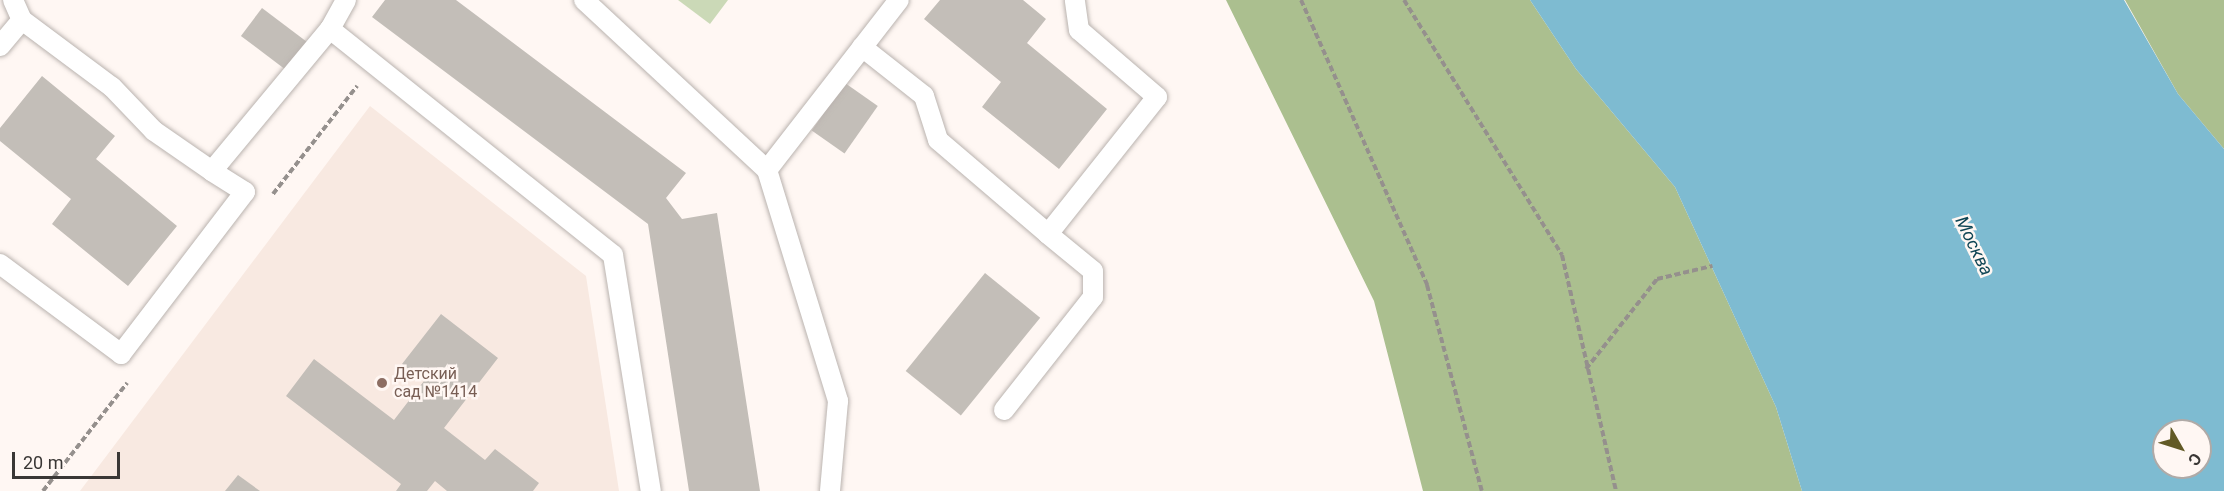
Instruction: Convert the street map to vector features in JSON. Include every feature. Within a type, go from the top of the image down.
[{"type":"lane","points":[[0,264],[122,354],[245,192],[154,130],[112,87],[22,20],[13,0]]},
{"type":"lane","points":[[212,171],[330,30],[346,0]]},
{"type":"lane","points":[[584,0],[767,170],[838,401],[830,491]]},
{"type":"lane","points":[[767,170],[899,0]]},
{"type":"lane","points":[[1048,234],[1157,97],[1079,30],[1075,0]]},
{"type":"lane","points":[[0,46],[22,20]]},
{"type":"lane","points":[[330,30],[614,255],[651,491]]},
{"type":"lane","points":[[862,47],[924,96],[938,140],[1093,271],[1093,297],[1004,410]]},
{"type":"path","points":[[1300,0],[1427,285],[1482,491]]},
{"type":"path","points":[[1404,0],[1562,255],[1586,369],[1616,491]]},
{"type":"path","points":[[1586,369],[1657,279],[1712,266]]},
{"type":"shaded area","name":"Детский сад №1414","points":[[370,106],[586,276],[619,491],[80,491]]},
{"type":"green space","points":[[678,0],[728,0],[710,24]]},
{"type":"green space","points":[[1226,0],[1530,0],[1576,69],[1675,187],[1776,407],[1802,491],[1423,491],[1374,301]]},
{"type":"green space","points":[[2125,0],[2224,0],[2224,149],[2178,94]]},
{"type":"water","name":"Москва","points":[[1530,0],[2124,0],[2178,94],[2224,149],[2224,491],[1802,491],[1776,407],[1675,187],[1576,69]]},
{"type":"building","points":[[385,0],[456,0],[686,173],[666,198],[682,219],[717,213],[760,491],[689,491],[648,224],[372,17]]},
{"type":"building","points":[[940,0],[1023,0],[1046,19],[1027,43],[1107,109],[1059,169],[982,107],[1001,82],[924,19]]},
{"type":"building","points":[[262,8],[311,45],[290,73],[241,36]]},
{"type":"building","points":[[42,76],[115,136],[96,159],[177,226],[128,286],[52,224],[71,199],[0,141],[0,128]]},
{"type":"building","points":[[845,83],[878,106],[844,153],[812,131]]},
{"type":"building","points":[[985,273],[1040,318],[961,416],[906,371]]},
{"type":"building","points":[[441,314],[498,358],[444,428],[485,460],[495,449],[539,483],[533,491],[447,491],[435,481],[427,491],[396,491],[401,484],[286,396],[314,359],[394,420],[424,381],[402,364]]},
{"type":"building","points":[[238,475],[260,491],[225,491]]},
{"type":"place","name":"Детский сад №1414","points":[[382,383]]}]
